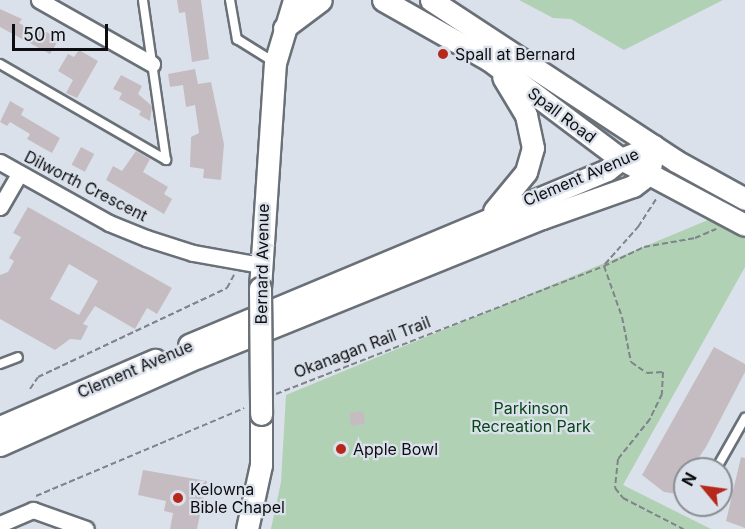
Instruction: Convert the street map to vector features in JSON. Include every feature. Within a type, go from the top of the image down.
[{"type":"main road","points":[[278,0],[283,28],[321,0]]},
{"type":"main road","name":"Bernard Avenue","points":[[247,529],[261,465],[260,288],[275,63],[283,28],[294,0]]},
{"type":"main road","name":"Spall Road","points":[[383,0],[489,60],[621,159],[741,223]]},
{"type":"main road","name":"Spall Road","points":[[431,0],[654,146],[745,199]]},
{"type":"main road","points":[[489,60],[526,115],[533,148],[526,172],[513,192],[489,216]]},
{"type":"main road","name":"Clement Avenue","points":[[0,427],[489,216],[606,170],[621,159],[654,146]]},
{"type":"main road","name":"Clement Avenue","points":[[0,445],[198,357],[542,218],[633,186],[649,174],[654,146]]},
{"type":"street","points":[[39,0],[152,64]]},
{"type":"street","name":"Dilworth Crescent","points":[[0,162],[109,223],[193,253],[261,266]]},
{"type":"street","points":[[0,207],[20,174]]},
{"type":"street","points":[[0,524],[33,510],[86,529]]},
{"type":"lane","points":[[0,63],[166,160],[143,0]]},
{"type":"lane","points":[[230,0],[237,39],[275,63]]},
{"type":"lane","points":[[1,361],[18,357]]},
{"type":"lane","points":[[723,457],[745,418]]},
{"type":"path","name":"Okanagan Rail Trail","points":[[32,498],[603,266],[644,247],[695,238],[741,223]]},
{"type":"path","points":[[603,266],[622,317],[631,362],[647,373],[663,372],[662,394],[650,419],[618,459],[615,488],[622,498],[683,529]]},
{"type":"path","points":[[30,389],[38,377],[227,288],[234,275]]},
{"type":"green space","points":[[519,0],[723,0],[624,50],[571,19],[553,18]]},
{"type":"green space","name":"Parkinson Recreation Park","points":[[713,218],[745,236],[745,267],[623,485],[673,510],[673,517],[687,517],[711,529],[271,529],[281,482],[286,395]]},
{"type":"building","points":[[177,0],[201,0],[209,59],[192,62],[185,12],[179,13]]},
{"type":"building","points":[[0,9],[22,19],[19,23],[36,32],[39,28],[59,39],[50,54],[0,27]]},
{"type":"building","points":[[79,50],[98,61],[77,98],[66,93],[73,80],[58,71],[68,54],[74,57]]},
{"type":"building","points":[[195,69],[198,84],[211,82],[224,144],[221,180],[203,178],[204,169],[190,167],[191,137],[199,133],[195,105],[186,107],[183,85],[170,87],[168,74]]},
{"type":"building","points":[[121,75],[142,86],[138,94],[152,106],[150,121],[139,115],[141,111],[119,99],[122,93],[113,89]]},
{"type":"building","points":[[10,101],[24,109],[21,115],[60,138],[52,153],[27,139],[30,134],[10,122],[7,126],[0,122]]},
{"type":"building","points":[[81,147],[94,154],[85,172],[72,165]]},
{"type":"building","points":[[136,151],[150,159],[143,172],[168,187],[164,194],[172,199],[164,214],[106,180],[113,166],[122,171]]},
{"type":"building","points":[[28,207],[172,288],[157,314],[147,308],[135,329],[95,306],[83,324],[88,326],[81,340],[70,339],[55,350],[0,319],[0,275],[8,272],[14,261],[9,258],[21,237],[13,233]],"holes":[[[69,264],[98,281],[79,315],[50,299]]]},
{"type":"building","points":[[714,347],[745,364],[745,372],[699,457],[673,457],[673,493],[664,492],[642,475]]},
{"type":"building","points":[[363,411],[365,424],[351,426],[349,413]]},
{"type":"building","points":[[741,457],[745,458],[745,528],[726,521],[727,517],[733,517],[733,491]]},
{"type":"building","name":"Kelowna Bible Chapel","points":[[143,470],[207,481],[197,529],[170,529],[173,513],[164,511],[166,501],[138,495]]},
{"type":"place","name":"Spall at Bernard","points":[[443,54]]},
{"type":"place","name":"Apple Bowl","points":[[341,449]]},
{"type":"place","name":"Kelowna Bible Chapel","points":[[178,498]]}]
